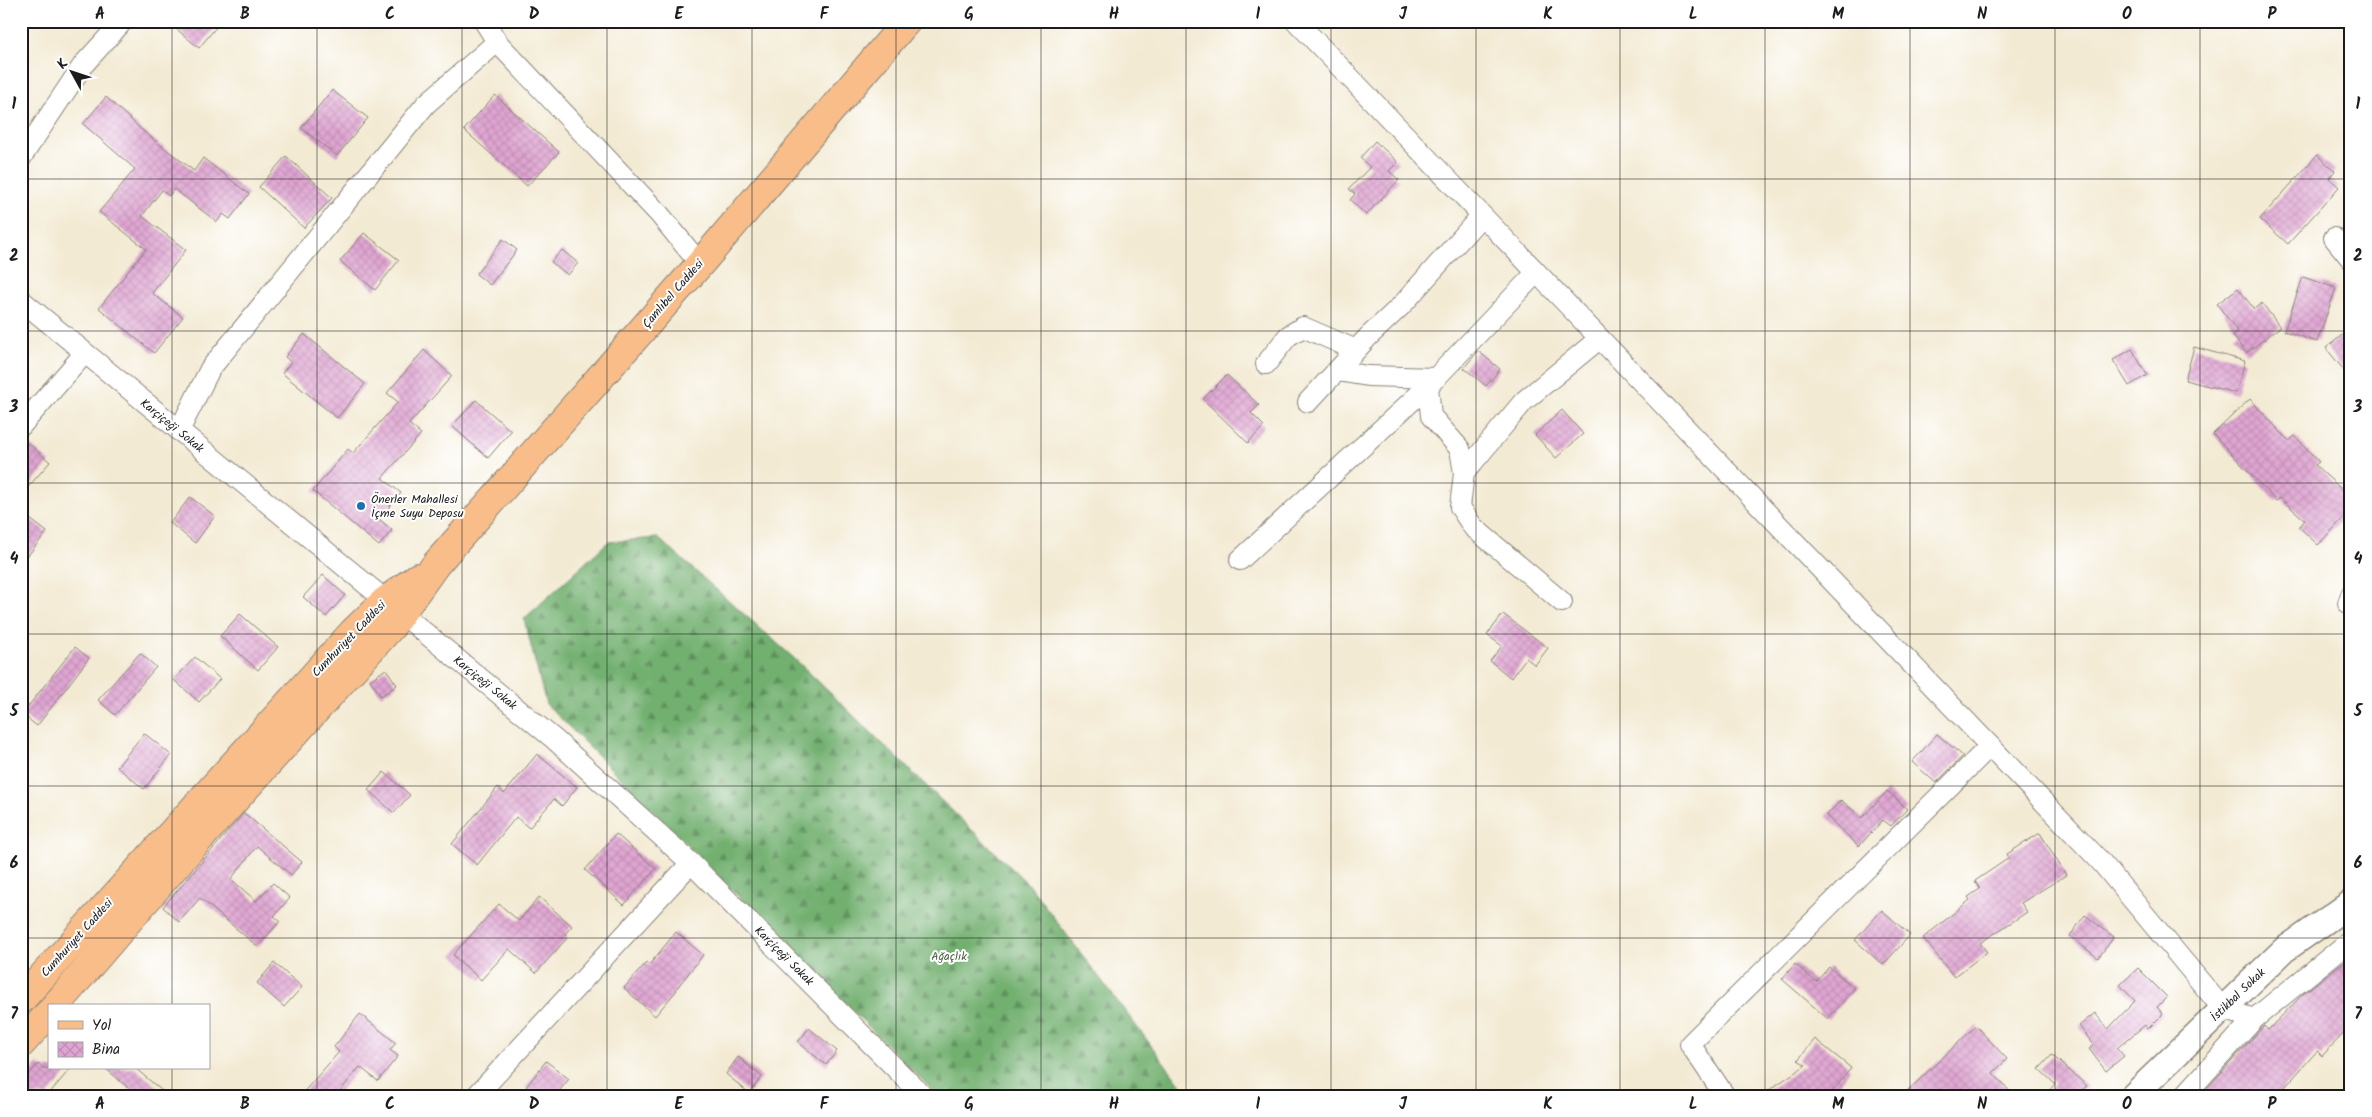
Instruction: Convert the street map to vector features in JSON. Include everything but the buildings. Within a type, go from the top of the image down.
[{"type":"main road","name":"Çamlıbel Caddesi","points":[[436,564],[700,264],[907,21]]},
{"type":"main road","name":"Cumhuriyet Caddesi","points":[[57,1004],[393,607],[436,564]]},
{"type":"main road","name":"Cumhuriyet Caddesi","points":[[21,1000],[352,632],[393,607]]},
{"type":"main road","points":[[21,1044],[48,1013]]},
{"type":"street","points":[[21,158],[83,66],[123,21]]},
{"type":"street","points":[[484,21],[497,42],[660,215],[700,264]]},
{"type":"street","points":[[1296,21],[1598,339],[2102,863],[2223,1009],[2254,1019]]},
{"type":"street","points":[[179,431],[210,369],[216,361],[426,104],[497,42]]},
{"type":"street","points":[[1308,402],[1356,350],[1402,305],[1481,216]]},
{"type":"street","points":[[2334,238],[2351,259]]},
{"type":"street","points":[[1240,560],[1432,382],[1536,273]]},
{"type":"street","name":"Karçiçeği Sokak","points":[[21,300],[84,354],[554,739],[691,864],[923,1096]]},
{"type":"street","points":[[1266,364],[1288,336],[1303,327],[1356,350]]},
{"type":"street","points":[[1464,473],[1524,401],[1598,339]]},
{"type":"street","points":[[21,426],[84,354]]},
{"type":"street","points":[[1337,371],[1432,382]]},
{"type":"street","points":[[1432,382],[1431,416],[1460,449],[1464,473],[1460,508],[1473,528],[1562,602]]},
{"type":"street","points":[[1725,1096],[1690,1044],[1990,746]]},
{"type":"street","points":[[476,1096],[691,864]]},
{"type":"street","name":"İstikbal Sokak","points":[[2132,1096],[2284,950],[2351,903]]},
{"type":"street","points":[[2184,1096],[2254,1019],[2351,940]]},
{"type":"green space","name":"Ağaçlık","points":[[658,538],[796,660],[1029,885],[1188,1094],[1186,1096],[938,1096],[546,704],[524,619],[608,542]]},
{"type":"place","name":"Önerler Mahallesi İçme Suyu Deposu","points":[[361,506]]}]
